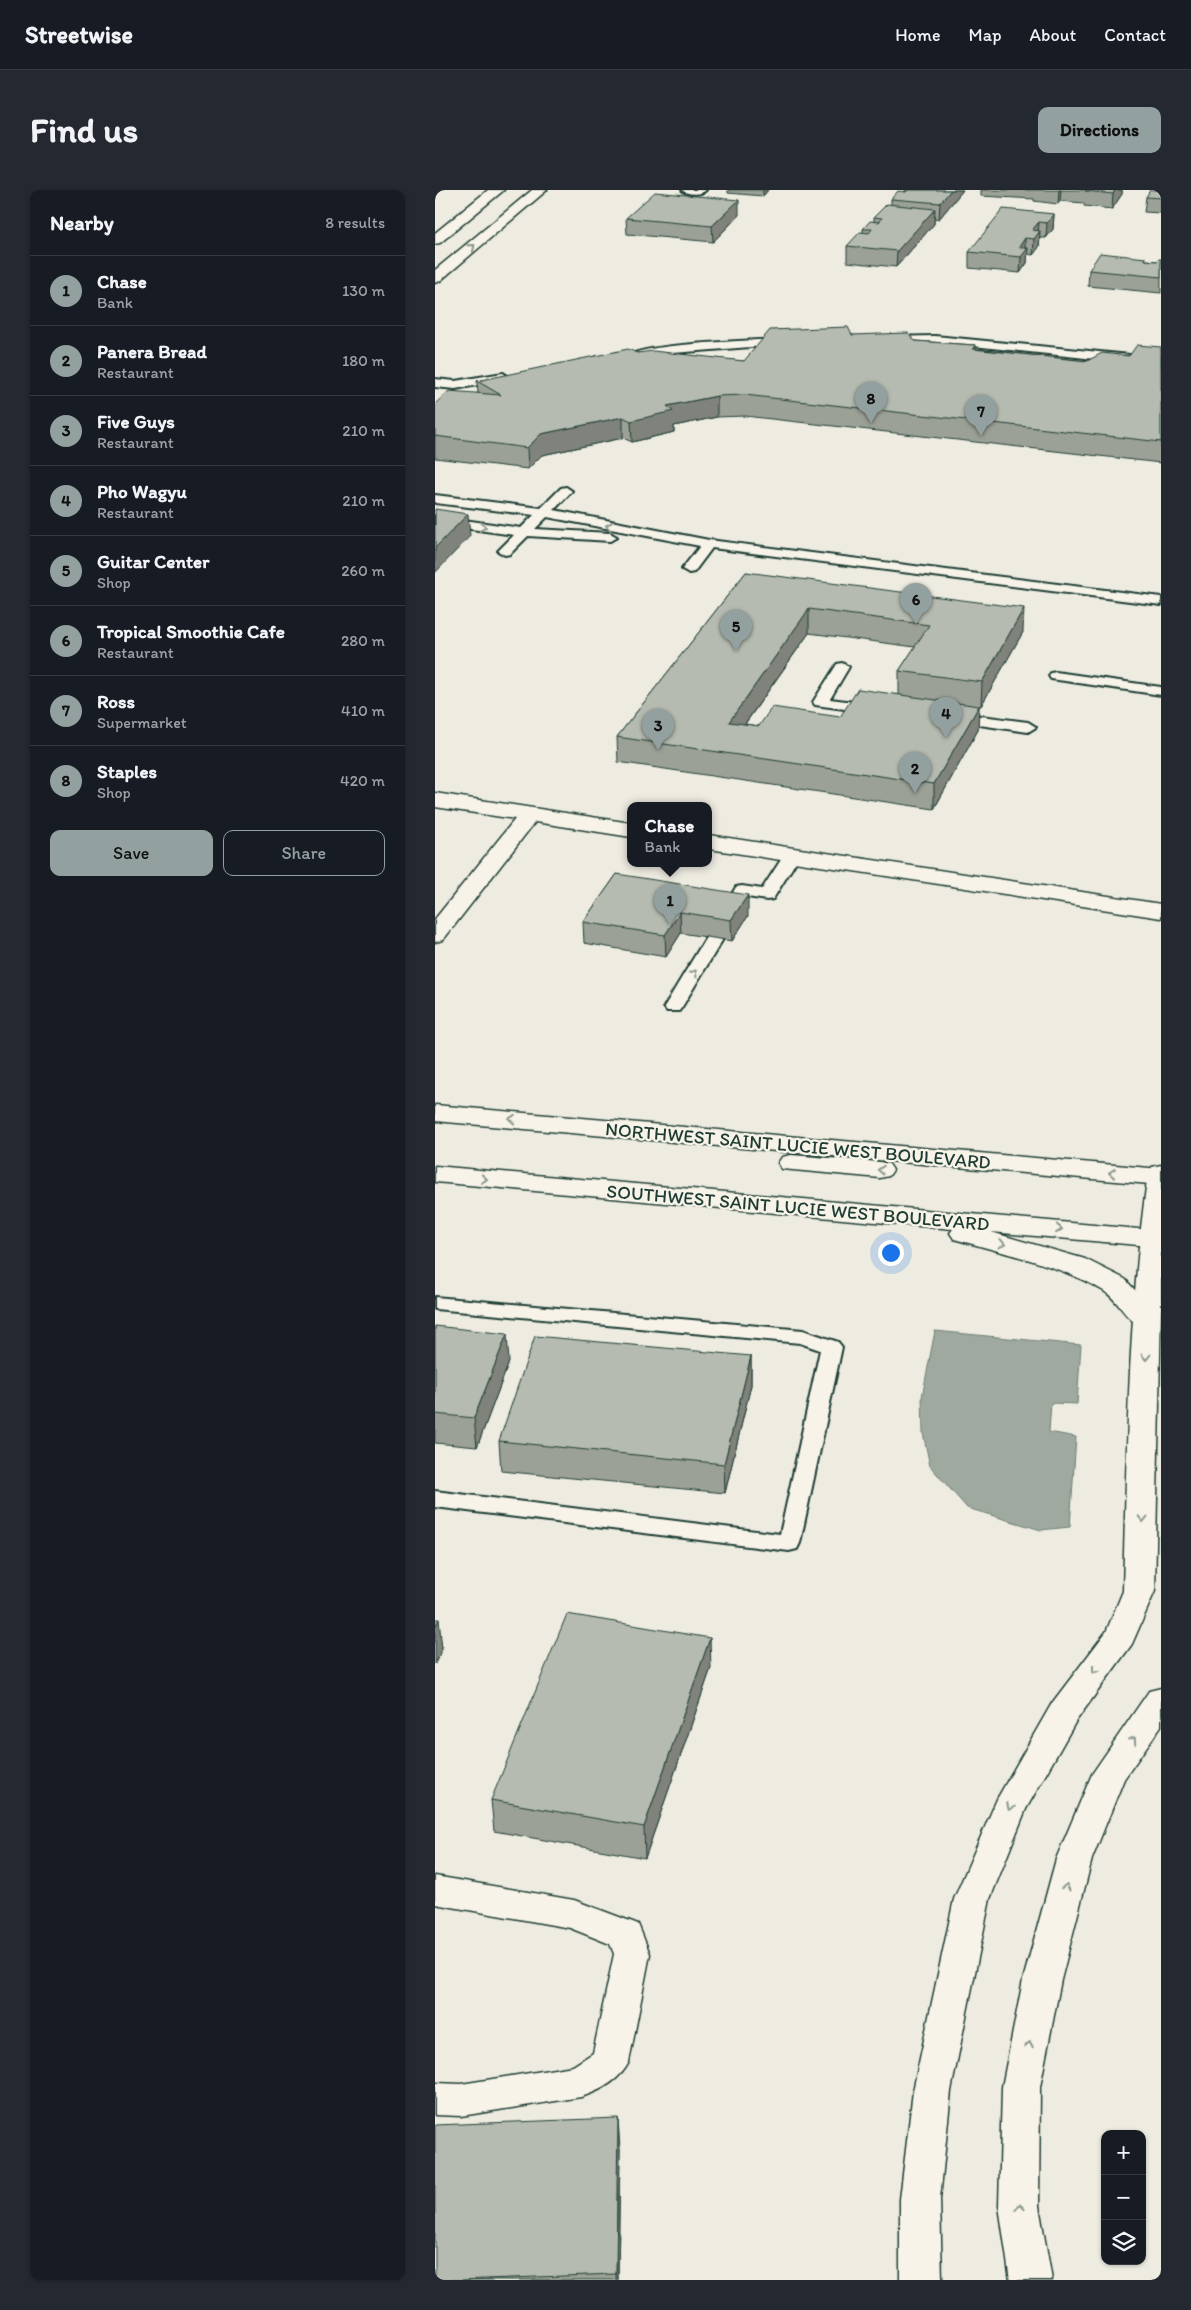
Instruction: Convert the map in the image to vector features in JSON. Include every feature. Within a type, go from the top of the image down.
[{"type":"street","points":[[435,240],[497,190]]},
{"type":"street","points":[[435,278],[540,190]]},
{"type":"street","points":[[435,800],[627,829]]},
{"type":"street","points":[[435,935],[530,814]]},
{"type":"street","points":[[712,842],[1161,911]]},
{"type":"street","name":"NORTHWEST SAINT LUCIE WEST BOULEVARD","points":[[435,1112],[1161,1176]]},
{"type":"street","points":[[435,1131],[910,1172],[963,1159]]},
{"type":"street","name":"SOUTHWEST SAINT LUCIE WEST BOULEVARD","points":[[435,1174],[1157,1239]]},
{"type":"street","points":[[921,2280],[920,2199],[932,2091],[973,1899],[1009,1808],[1064,1712],[1121,1636],[1139,1591],[1143,1518],[1146,1318],[1157,1239],[1161,1176]]},
{"type":"street","points":[[923,1218],[980,1239],[1024,1249],[1075,1265],[1115,1285],[1146,1318]]},
{"type":"street","points":[[1031,2280],[1019,2206],[1021,2087],[1042,1980],[1074,1859],[1109,1774],[1161,1700]]},
{"type":"street","points":[[435,1890],[574,1914],[625,1934],[632,1954],[610,2062],[581,2081],[461,2100],[435,2099]]},
{"type":"lane","points":[[687,193],[701,190]]},
{"type":"lane","points":[[877,340],[935,339],[1161,362]]},
{"type":"lane","points":[[626,358],[673,350],[800,341]]},
{"type":"lane","points":[[435,383],[455,385],[512,376]]},
{"type":"lane","points":[[505,551],[566,491]]},
{"type":"lane","points":[[435,499],[544,512],[709,544]]},
{"type":"lane","points":[[435,520],[523,532],[709,544],[1161,601]]},
{"type":"lane","points":[[689,568],[709,544]]},
{"type":"lane","points":[[843,667],[820,702],[886,710]]},
{"type":"lane","points":[[1055,676],[1161,690]]},
{"type":"lane","points":[[933,715],[1028,727]]},
{"type":"lane","points":[[729,913],[742,891],[767,894],[792,855]]},
{"type":"lane","points":[[673,1006],[714,939]]},
{"type":"lane","points":[[435,1303],[803,1338],[831,1347],[789,1543],[435,1499]]},
{"type":"shaded area","points":[[935,1331],[1081,1345],[1077,1404],[1051,1403],[1049,1432],[1076,1437],[1070,1527],[1041,1530],[967,1508],[930,1466],[923,1433],[922,1397]]},
{"type":"building","points":[[908,190],[951,190],[940,203],[891,199],[898,191],[906,192]]},
{"type":"building","points":[[1086,190],[1115,190],[1113,194]]},
{"type":"building","points":[[1150,190],[1161,190],[1161,198],[1146,197]]},
{"type":"building","points":[[655,192],[739,200],[712,226],[626,218]]},
{"type":"building","points":[[887,204],[935,209],[897,251],[847,246],[860,232],[869,233],[872,229],[863,229],[870,221],[879,222],[882,218],[874,217]]},
{"type":"building","points":[[1003,209],[1054,214],[1047,223],[1039,222],[1032,230],[1040,231],[1034,239],[1025,238],[1019,247],[1028,248],[1021,257],[969,252]]},
{"type":"building","points":[[1100,253],[1146,258],[1145,260],[1157,261],[1161,259],[1161,277],[1089,270]]},
{"type":"building","points":[[848,327],[852,335],[908,333],[915,341],[975,345],[973,349],[1087,361],[1102,353],[1129,356],[1137,345],[1161,347],[1161,442],[745,395],[717,396],[667,406],[673,411],[631,421],[623,417],[541,434],[527,448],[435,436],[435,404],[449,391],[501,395],[477,381],[628,349],[637,353],[653,351],[744,361],[770,330]]},
{"type":"building","points":[[435,509],[468,514],[435,548]]},
{"type":"building","points":[[746,572],[1024,608],[982,682],[899,671],[929,625],[809,609],[729,722],[759,726],[772,707],[840,717],[858,689],[979,706],[934,784],[617,737]]},
{"type":"building","points":[[617,874],[748,895],[731,920],[680,912],[665,935],[583,922]]},
{"type":"building","points":[[435,1326],[507,1334],[474,1418],[435,1414]]},
{"type":"building","points":[[535,1336],[751,1356],[724,1464],[499,1441]]},
{"type":"building","points":[[567,1614],[710,1638],[644,1827],[491,1800]]},
{"type":"building","points":[[435,1619],[439,1619],[435,1627]]},
{"type":"building","points":[[618,2118],[616,2274],[435,2280],[435,2125]]},
{"type":"place","name":"Staples","points":[[871,423]]},
{"type":"place","name":"Ross","points":[[981,436]]},
{"type":"place","name":"Tropical Smoothie Cafe","points":[[916,624]]},
{"type":"place","name":"Guitar Center","points":[[736,651]]},
{"type":"place","name":"Pho Wagyu","points":[[946,738]]},
{"type":"place","name":"Five Guys","points":[[658,750]]},
{"type":"place","name":"Panera Bread","points":[[915,793]]},
{"type":"place","name":"Chase","points":[[670,925]]}]
